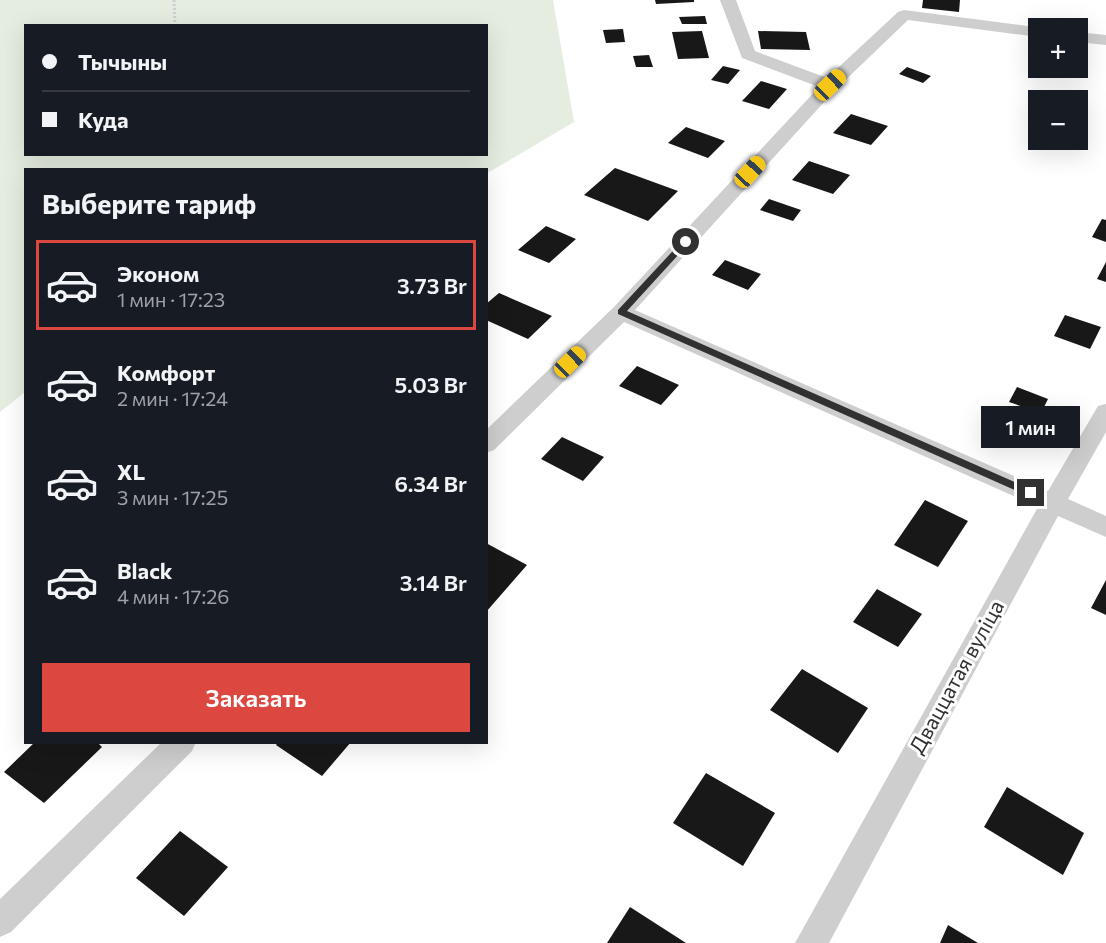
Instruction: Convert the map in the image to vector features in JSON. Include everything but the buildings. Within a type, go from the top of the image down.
[{"type":"street","points":[[728,0],[748,54],[830,85]]},
{"type":"street","points":[[488,442],[621,312],[900,7],[1028,30]]},
{"type":"street","points":[[1088,38],[1106,40]]},
{"type":"street","points":[[621,312],[1106,527]]},
{"type":"street","name":"Дваццатая вуліца","points":[[811,943],[1053,503],[1106,412]]},
{"type":"street","points":[[0,921],[180,744]]},
{"type":"path","points":[[174,0],[175,24]]},
{"type":"shaded area","points":[[0,0],[553,0],[574,122],[488,173],[488,168],[24,168],[24,393],[0,412]]},
{"type":"route","points":[[686,242],[621,312],[1031,493]]}]
